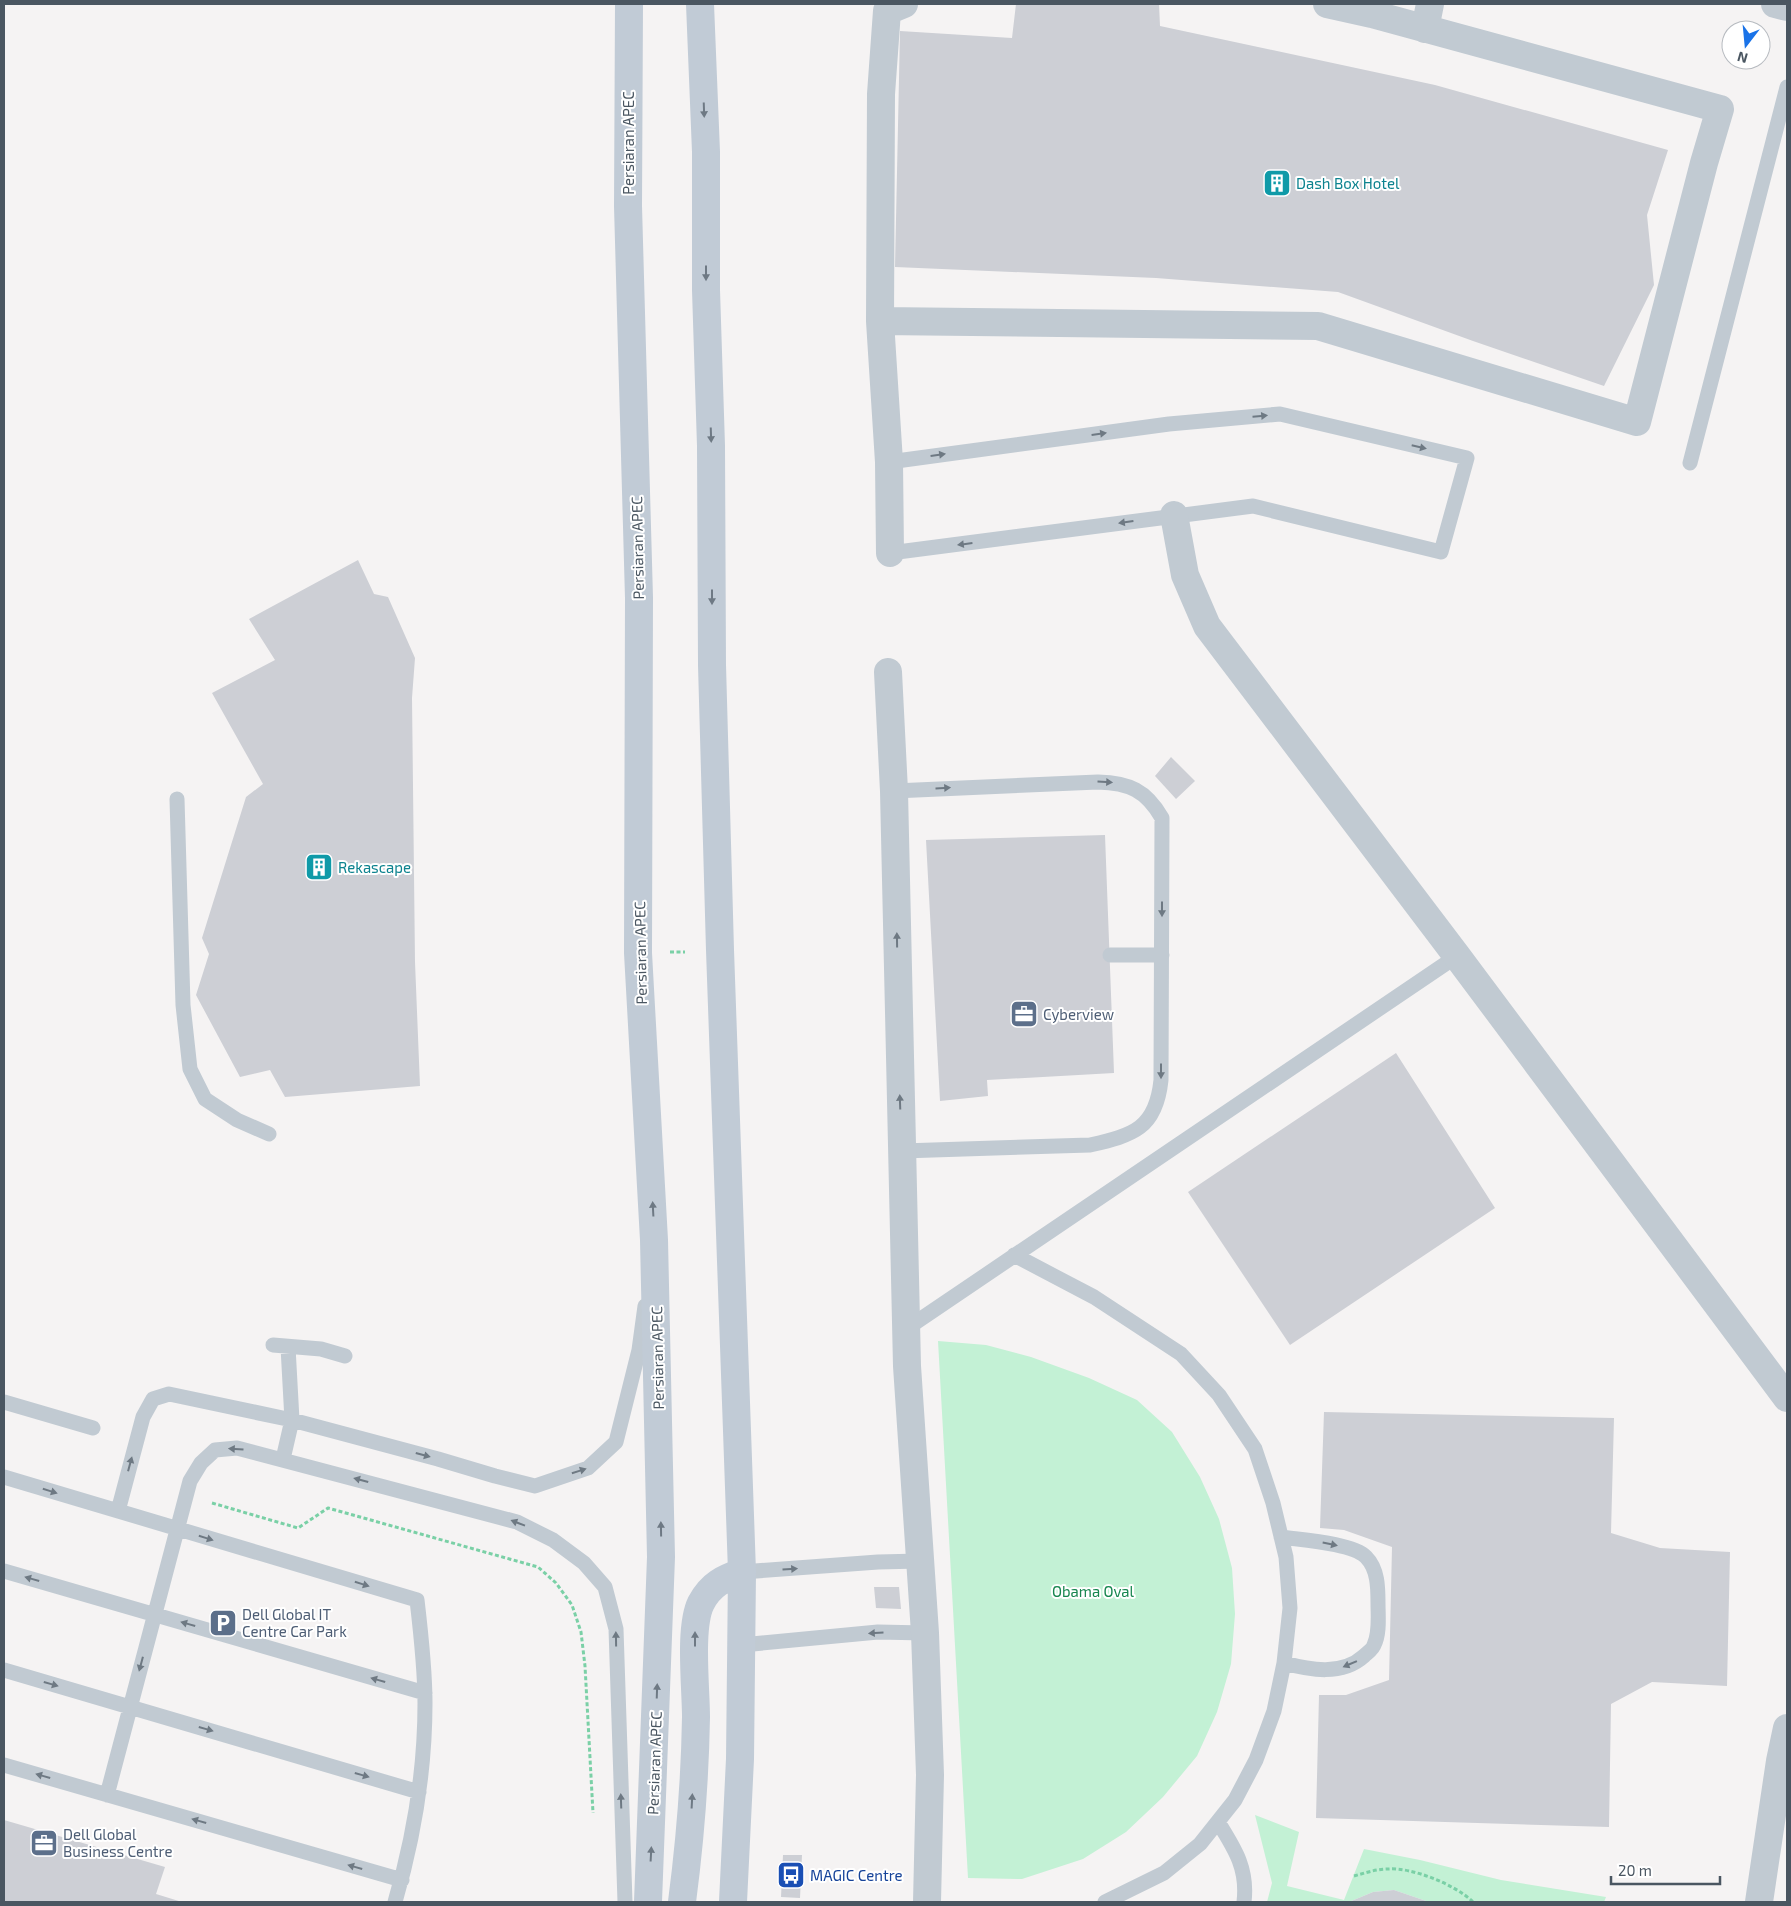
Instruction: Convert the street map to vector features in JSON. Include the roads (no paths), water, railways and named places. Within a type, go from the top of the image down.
[{"type":"main road","name":"Persiaran APEC","points":[[629,4],[628,206],[639,598],[638,953],[654,1240],[661,1557],[648,1902]]},
{"type":"main road","points":[[700,4],[706,152],[706,290],[711,446],[713,695],[742,1572],[740,1759],[733,1902]]},
{"type":"main road","points":[[703,61],[715,4]]},
{"type":"main road","points":[[682,1902],[689,1847],[696,1726],[695,1631],[700,1604],[718,1581],[742,1572]]},
{"type":"street","points":[[890,553],[890,462],[880,321],[881,94],[887,11],[904,4]]},
{"type":"street","points":[[880,321],[1318,326],[1637,422],[1704,163],[1720,109],[1427,16],[1372,14],[1326,4]]},
{"type":"street","points":[[1775,4],[1787,7]]},
{"type":"street","points":[[1174,515],[1185,575],[1207,626],[1457,956],[1787,1398]]},
{"type":"street","points":[[888,672],[894,791],[907,1366],[925,1633],[930,1775],[927,1902]]},
{"type":"street","points":[[1758,1902],[1780,1760],[1787,1728]]},
{"type":"lane","points":[[1690,463],[1787,87]]},
{"type":"lane","points":[[890,462],[1169,424],[1280,414],[1467,458],[1441,552],[1253,506],[890,553]]},
{"type":"lane","points":[[894,791],[1098,782],[1120,783],[1138,791],[1153,802],[1162,818],[1161,1080],[1159,1098],[1151,1114],[1139,1129],[1115,1139],[1090,1145],[902,1151]]},
{"type":"lane","points":[[177,799],[183,1005],[190,1069],[206,1099],[237,1120],[269,1134]]},
{"type":"lane","points":[[1110,954],[1162,955]]},
{"type":"lane","points":[[906,1329],[1457,956]]},
{"type":"lane","points":[[118,1511],[143,1417],[153,1399],[169,1394],[292,1420],[535,1486],[588,1468],[616,1442],[639,1350],[654,1240]]},
{"type":"lane","points":[[1014,1255],[1094,1297],[1181,1354],[1219,1395],[1255,1449],[1273,1503],[1286,1557],[1290,1608],[1284,1663],[1274,1711],[1256,1760],[1235,1800],[1200,1844],[1164,1872],[1106,1902]]},
{"type":"lane","points":[[283,1459],[292,1420],[280,1346],[321,1349],[344,1356]]},
{"type":"lane","points":[[4,1402],[93,1428]]},
{"type":"lane","points":[[107,1795],[190,1481],[201,1462],[215,1450],[237,1448],[517,1522],[553,1540],[584,1563],[605,1587],[616,1629],[625,1902]]},
{"type":"lane","points":[[4,1477],[417,1600],[425,1693],[422,1766],[416,1816],[402,1880],[395,1902]]},
{"type":"lane","points":[[1281,1537],[1321,1542],[1348,1548],[1366,1557],[1378,1579],[1378,1626],[1374,1646],[1359,1660],[1338,1669],[1311,1670],[1284,1663]]},
{"type":"lane","points":[[742,1572],[878,1562],[920,1561]]},
{"type":"lane","points":[[4,1571],[425,1693]]},
{"type":"lane","points":[[742,1645],[878,1632],[925,1633]]},
{"type":"lane","points":[[4,1670],[419,1792]]},
{"type":"lane","points":[[4,1765],[402,1880]]},
{"type":"lane","points":[[1218,1822],[1238,1855],[1246,1886],[1244,1902]]},
{"type":"place","name":"Dash Box Hotel","points":[[1277,183]]},
{"type":"place","name":"Rekascape","points":[[319,867]]},
{"type":"place","name":"Cyberview","points":[[1024,1014]]},
{"type":"place","name":"Dell Global IT Centre Car Park","points":[[223,1623]]},
{"type":"place","name":"Dell Global Business Centre","points":[[44,1843]]},
{"type":"place","name":"MAGIC Centre","points":[[791,1875]]},
{"type":"park label","name":"Obama Oval","points":[[1093,1591]]}]
